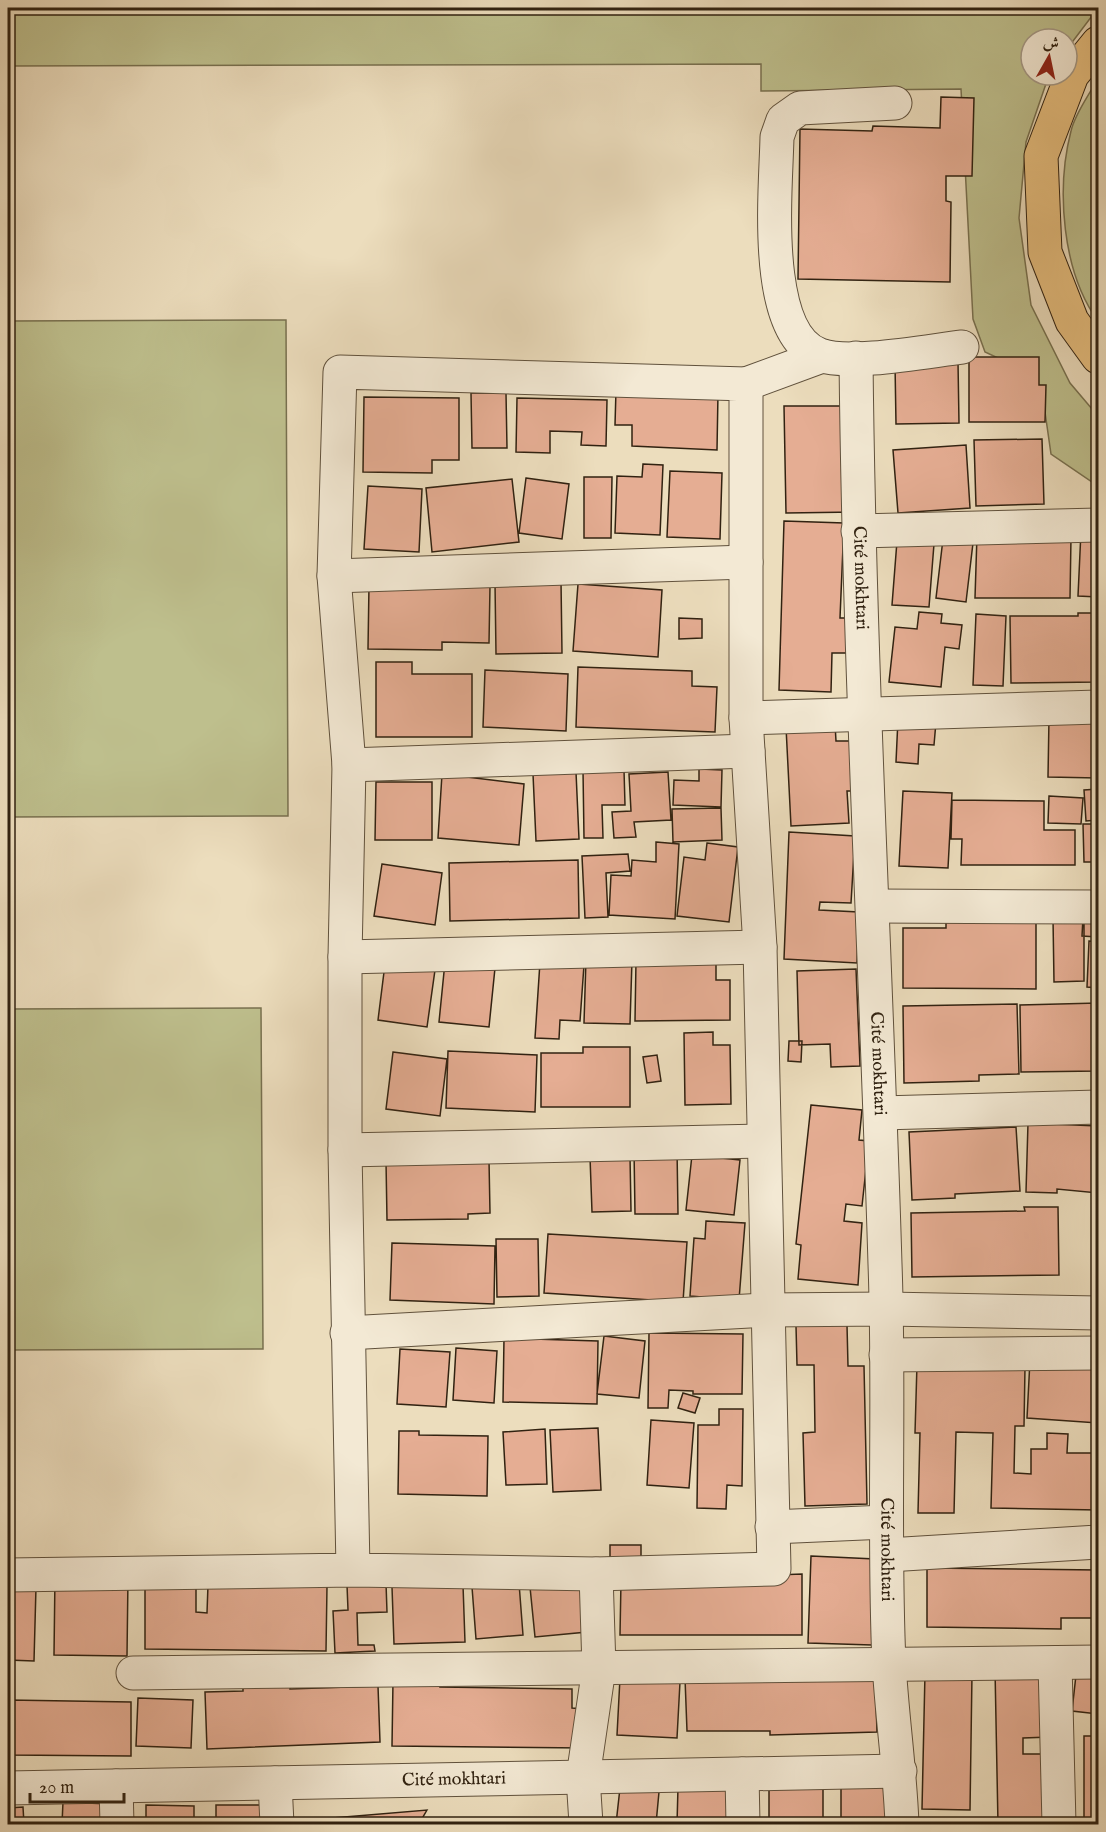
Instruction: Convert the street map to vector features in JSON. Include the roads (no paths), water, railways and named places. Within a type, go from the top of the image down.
[{"type":"highway","points":[[1098,43],[1072,75],[1041,156],[1045,252],[1072,321],[1098,357]]},
{"type":"street","points":[[895,103],[800,108],[783,120],[777,137],[776,261],[781,297],[791,325],[804,347],[822,356],[856,358],[962,347]]},
{"type":"street","points":[[353,1570],[345,1150],[345,957],[349,765],[334,576],[340,372],[746,384],[822,356]]},
{"type":"street","name":"Cité mokhtari","points":[[856,358],[863,712],[874,906],[887,1309],[886,1522],[889,1664],[900,1771],[902,1824]]},
{"type":"street","points":[[8,1575],[353,1570],[596,1574],[774,1569],[762,1141],[760,947],[746,718],[746,384]]},
{"type":"street","points":[[858,531],[1098,525]]},
{"type":"street","points":[[334,576],[746,562]]},
{"type":"street","points":[[746,718],[863,712],[1098,707]]},
{"type":"street","points":[[349,765],[748,752]]},
{"type":"street","points":[[874,906],[1098,907]]},
{"type":"street","points":[[345,957],[760,947]]},
{"type":"street","points":[[881,1113],[1098,1107]]},
{"type":"street","points":[[345,1150],[762,1141]]},
{"type":"street","points":[[347,1333],[766,1310],[887,1309],[1098,1313]]},
{"type":"street","points":[[886,1355],[1098,1353]]},
{"type":"street","points":[[772,1527],[886,1522]]},
{"type":"street","points":[[888,1555],[1098,1542]]},
{"type":"street","points":[[586,1824],[583,1777],[599,1668],[596,1574]]},
{"type":"street","points":[[134,1673],[1098,1662]]},
{"type":"street","points":[[1055,1663],[1059,1824]]},
{"type":"street","name":"Cité mokhtari","points":[[8,1788],[900,1771]]},
{"type":"street","points":[[742,1774],[743,1824]]},
{"type":"street","points":[[275,1783],[277,1824]]},
{"type":"street","points":[[116,1786],[117,1824]]}]
